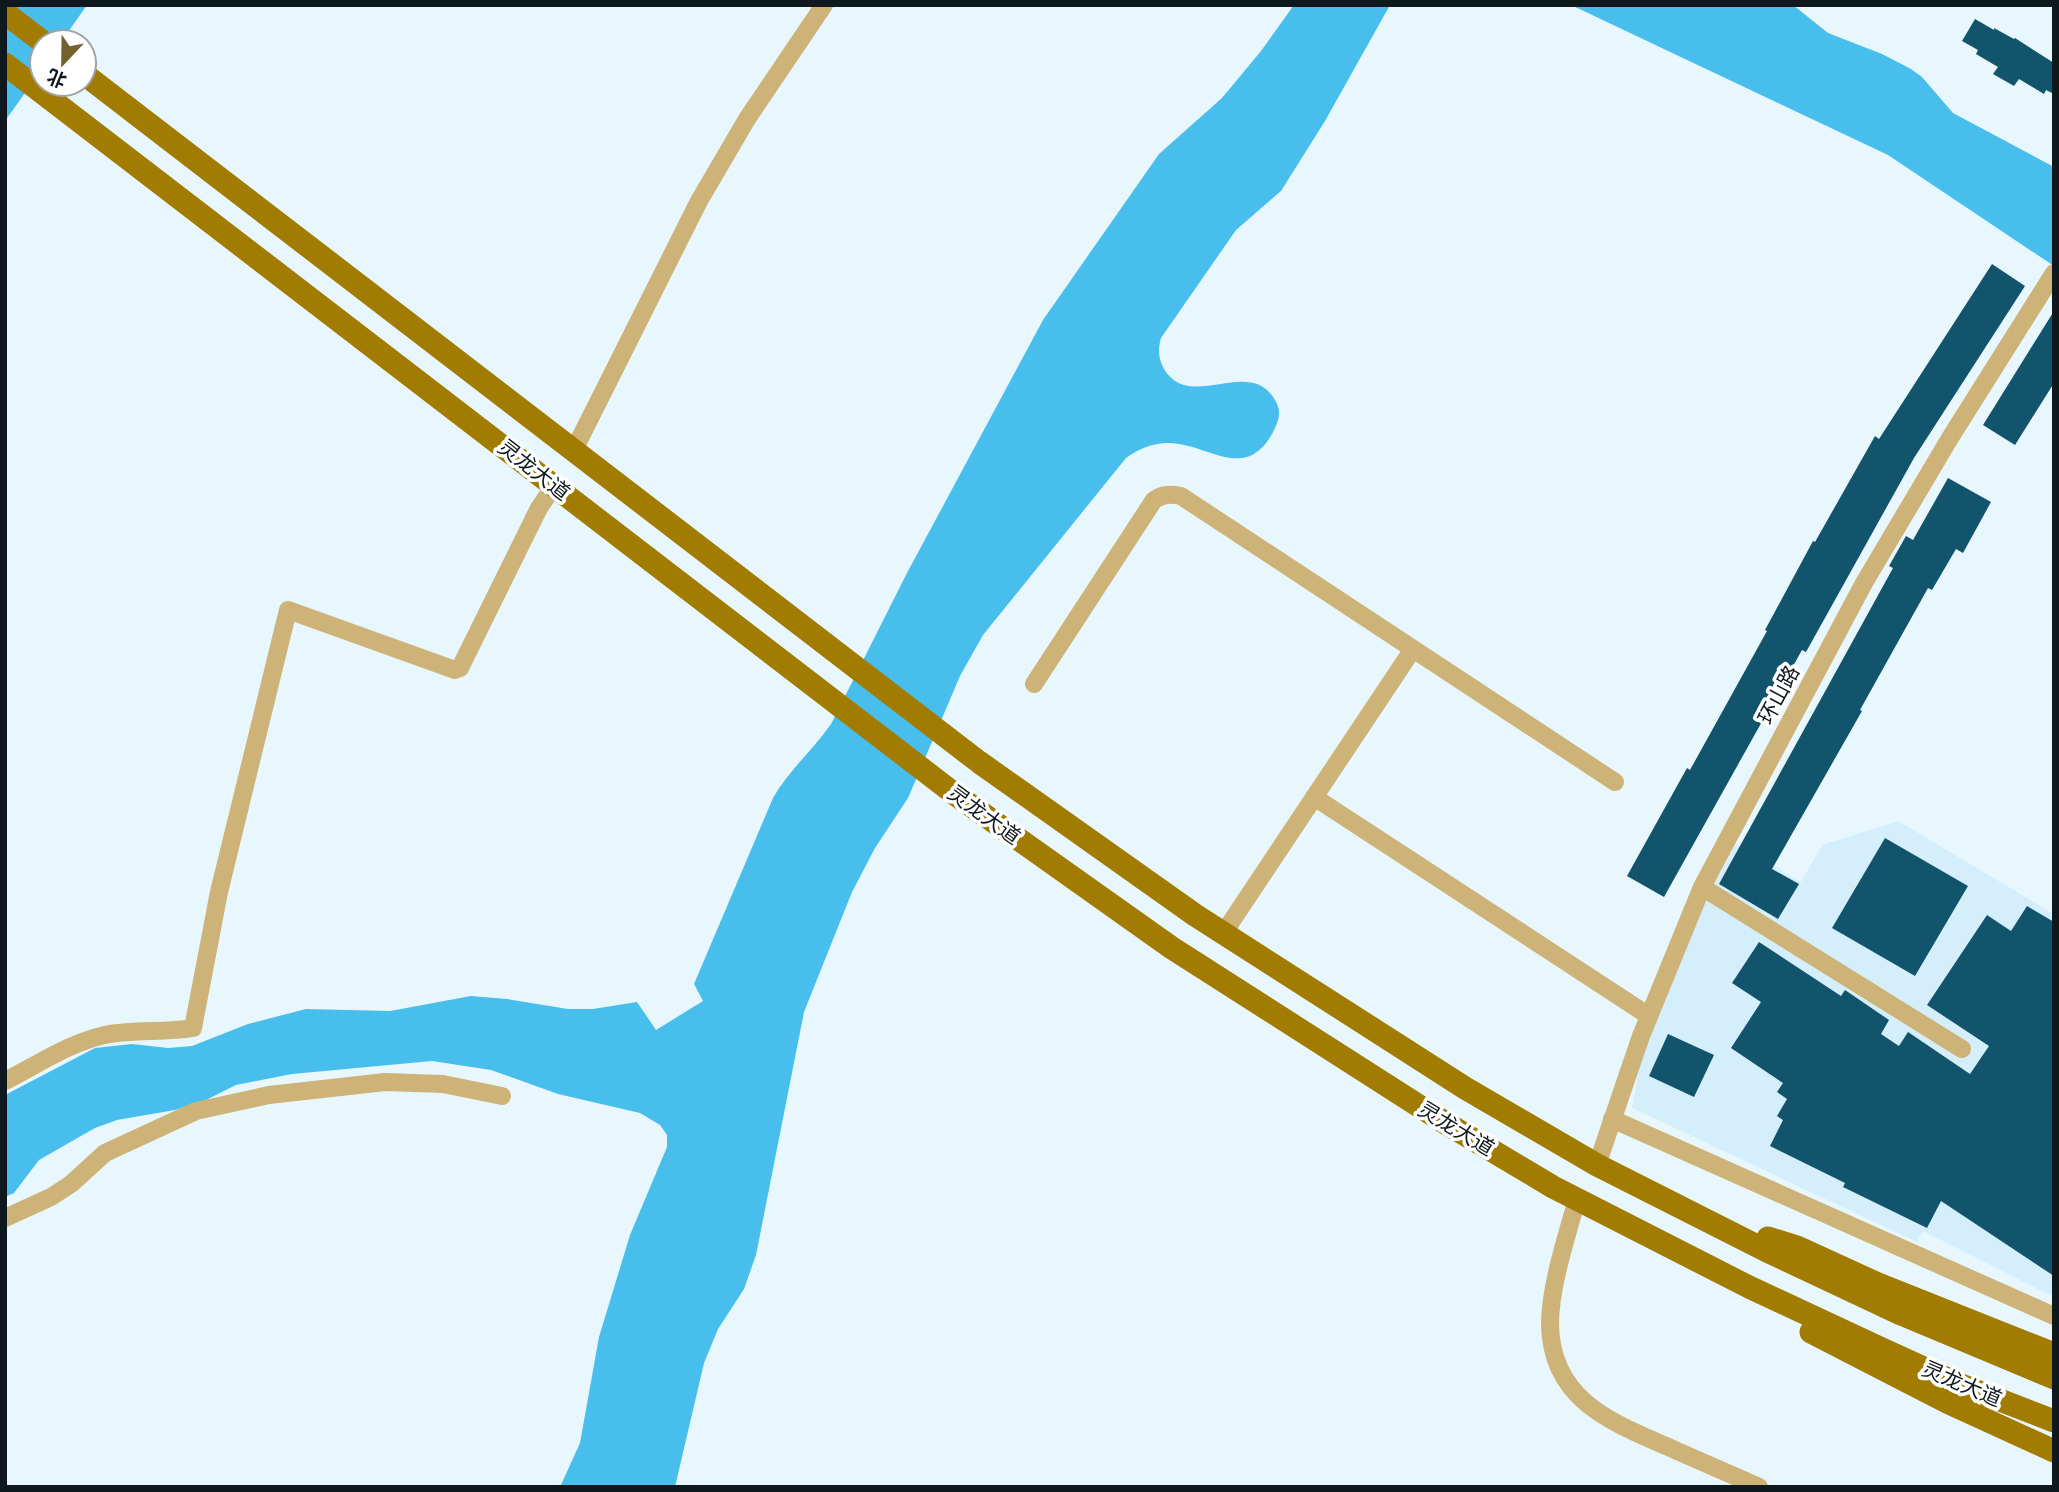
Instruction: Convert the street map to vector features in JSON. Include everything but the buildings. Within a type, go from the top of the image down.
[{"type":"main road","points":[[5,13],[28,31]]},
{"type":"main road","name":"灵龙大道","points":[[5,64],[952,792],[1161,941],[1444,1122],[1577,1199],[1884,1350],[1961,1385],[2054,1421]]},
{"type":"main road","name":"灵龙大道","points":[[98,84],[967,752],[1058,820],[1223,934],[1465,1088],[1597,1165],[1900,1314],[2054,1378]]},
{"type":"main road","points":[[1690,1212],[1797,1247],[1878,1284],[2054,1354]]},
{"type":"main road","points":[[1636,1230],[1745,1295],[1871,1364],[2054,1451]]},
{"type":"street","points":[[574,450],[711,180],[772,81],[824,5]]},
{"type":"street","name":"环山路","points":[[1597,1165],[1649,1016],[1702,887],[1864,583],[1950,438],[2051,278]]},
{"type":"street","points":[[5,1080],[92,1038],[108,1034],[193,1028],[219,891],[289,610],[455,670],[460,668],[539,508],[554,486]]},
{"type":"street","points":[[1034,684],[1154,500],[1166,495],[1181,496],[1615,782]]},
{"type":"street","points":[[1223,934],[1413,649]]},
{"type":"street","points":[[1314,797],[1649,1016]]},
{"type":"street","points":[[1702,887],[1962,1049]]},
{"type":"street","points":[[5,1218],[41,1202],[71,1184],[105,1153],[196,1111],[269,1095],[385,1082],[443,1084],[502,1096]]},
{"type":"street","points":[[1612,1119],[2054,1316]]},
{"type":"street","points":[[1577,1199],[1550,1311],[1553,1351],[1564,1378],[1584,1402],[1607,1420],[1759,1487]]},
{"type":"shaded area","points":[[1898,821],[2054,914],[2054,1297],[1923,1231],[1917,1242],[1632,1108],[1643,1048],[1699,911],[1736,844],[1801,882],[1822,845]]},
{"type":"water","points":[[5,5],[87,5],[71,28],[28,28],[28,89],[5,121]]},
{"type":"water","points":[[1294,5],[1390,5],[1325,121],[1281,191],[1236,230],[1161,338],[1159,350],[1164,369],[1176,381],[1190,386],[1253,383],[1266,389],[1277,404],[1279,416],[1276,427],[1261,449],[1249,456],[1223,457],[1181,444],[1166,443],[1145,448],[1126,458],[983,635],[960,676],[908,798],[875,848],[852,892],[804,1012],[756,1255],[744,1289],[718,1329],[704,1363],[675,1487],[560,1487],[580,1443],[599,1337],[630,1235],[667,1147],[667,1135],[660,1125],[640,1113],[558,1094],[491,1070],[432,1061],[292,1074],[236,1085],[204,1101],[175,1110],[117,1120],[95,1128],[39,1160],[14,1193],[5,1197],[5,1095],[95,1048],[132,1044],[168,1048],[192,1046],[248,1024],[306,1009],[390,1011],[471,996],[568,1009],[593,1009],[637,1002],[656,1030],[703,1001],[694,984],[773,798],[786,778],[831,724],[907,573],[1043,320],[1159,154],[1222,98]]},
{"type":"water","points":[[1571,5],[1793,5],[1828,33],[1882,54],[1911,69],[1922,77],[1953,113],[2054,167],[2054,266],[1888,155]]}]
